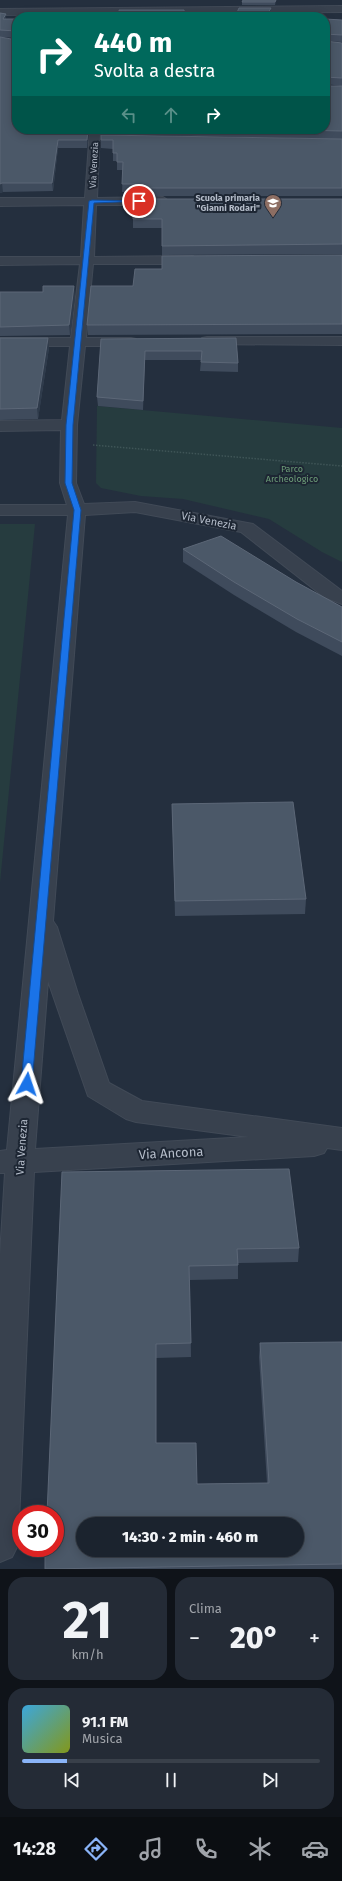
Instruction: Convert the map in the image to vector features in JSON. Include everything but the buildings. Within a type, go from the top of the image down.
[{"type":"street","points":[[215,10],[219,0]]},
{"type":"street","points":[[0,12],[342,9]]},
{"type":"street","name":"Via Venezia","points":[[0,1546],[10,1162],[41,915],[77,510],[68,483],[69,425],[79,342],[98,135]]},
{"type":"street","points":[[0,202],[178,201]]},
{"type":"street","points":[[0,260],[207,260]]},
{"type":"street","points":[[190,341],[342,341]]},
{"type":"street","points":[[0,342],[143,342]]},
{"type":"street","points":[[0,426],[69,425]]},
{"type":"street","name":"Via Venezia","points":[[77,510],[135,507],[247,528],[331,593],[342,598]]},
{"type":"street","points":[[0,510],[77,510]]},
{"type":"street","points":[[41,915],[65,994],[98,1089],[136,1111],[342,1139]]},
{"type":"street","name":"Via Ancona","points":[[10,1162],[342,1144]]},
{"type":"path","points":[[91,445],[342,466]]},
{"type":"green space","name":"Parco Archeologico","points":[[97,406],[342,428],[342,562],[322,552],[269,519],[183,499],[141,496],[101,488],[96,483]]},
{"type":"green space","points":[[0,524],[35,524],[0,883]]},
{"type":"place","name":"Scuola primaria \"Gianni Rodari\"","points":[[273,218]]},
{"type":"route","points":[[27,1084],[77,510],[68,483],[69,425],[79,342],[92,201],[139,201]]}]
